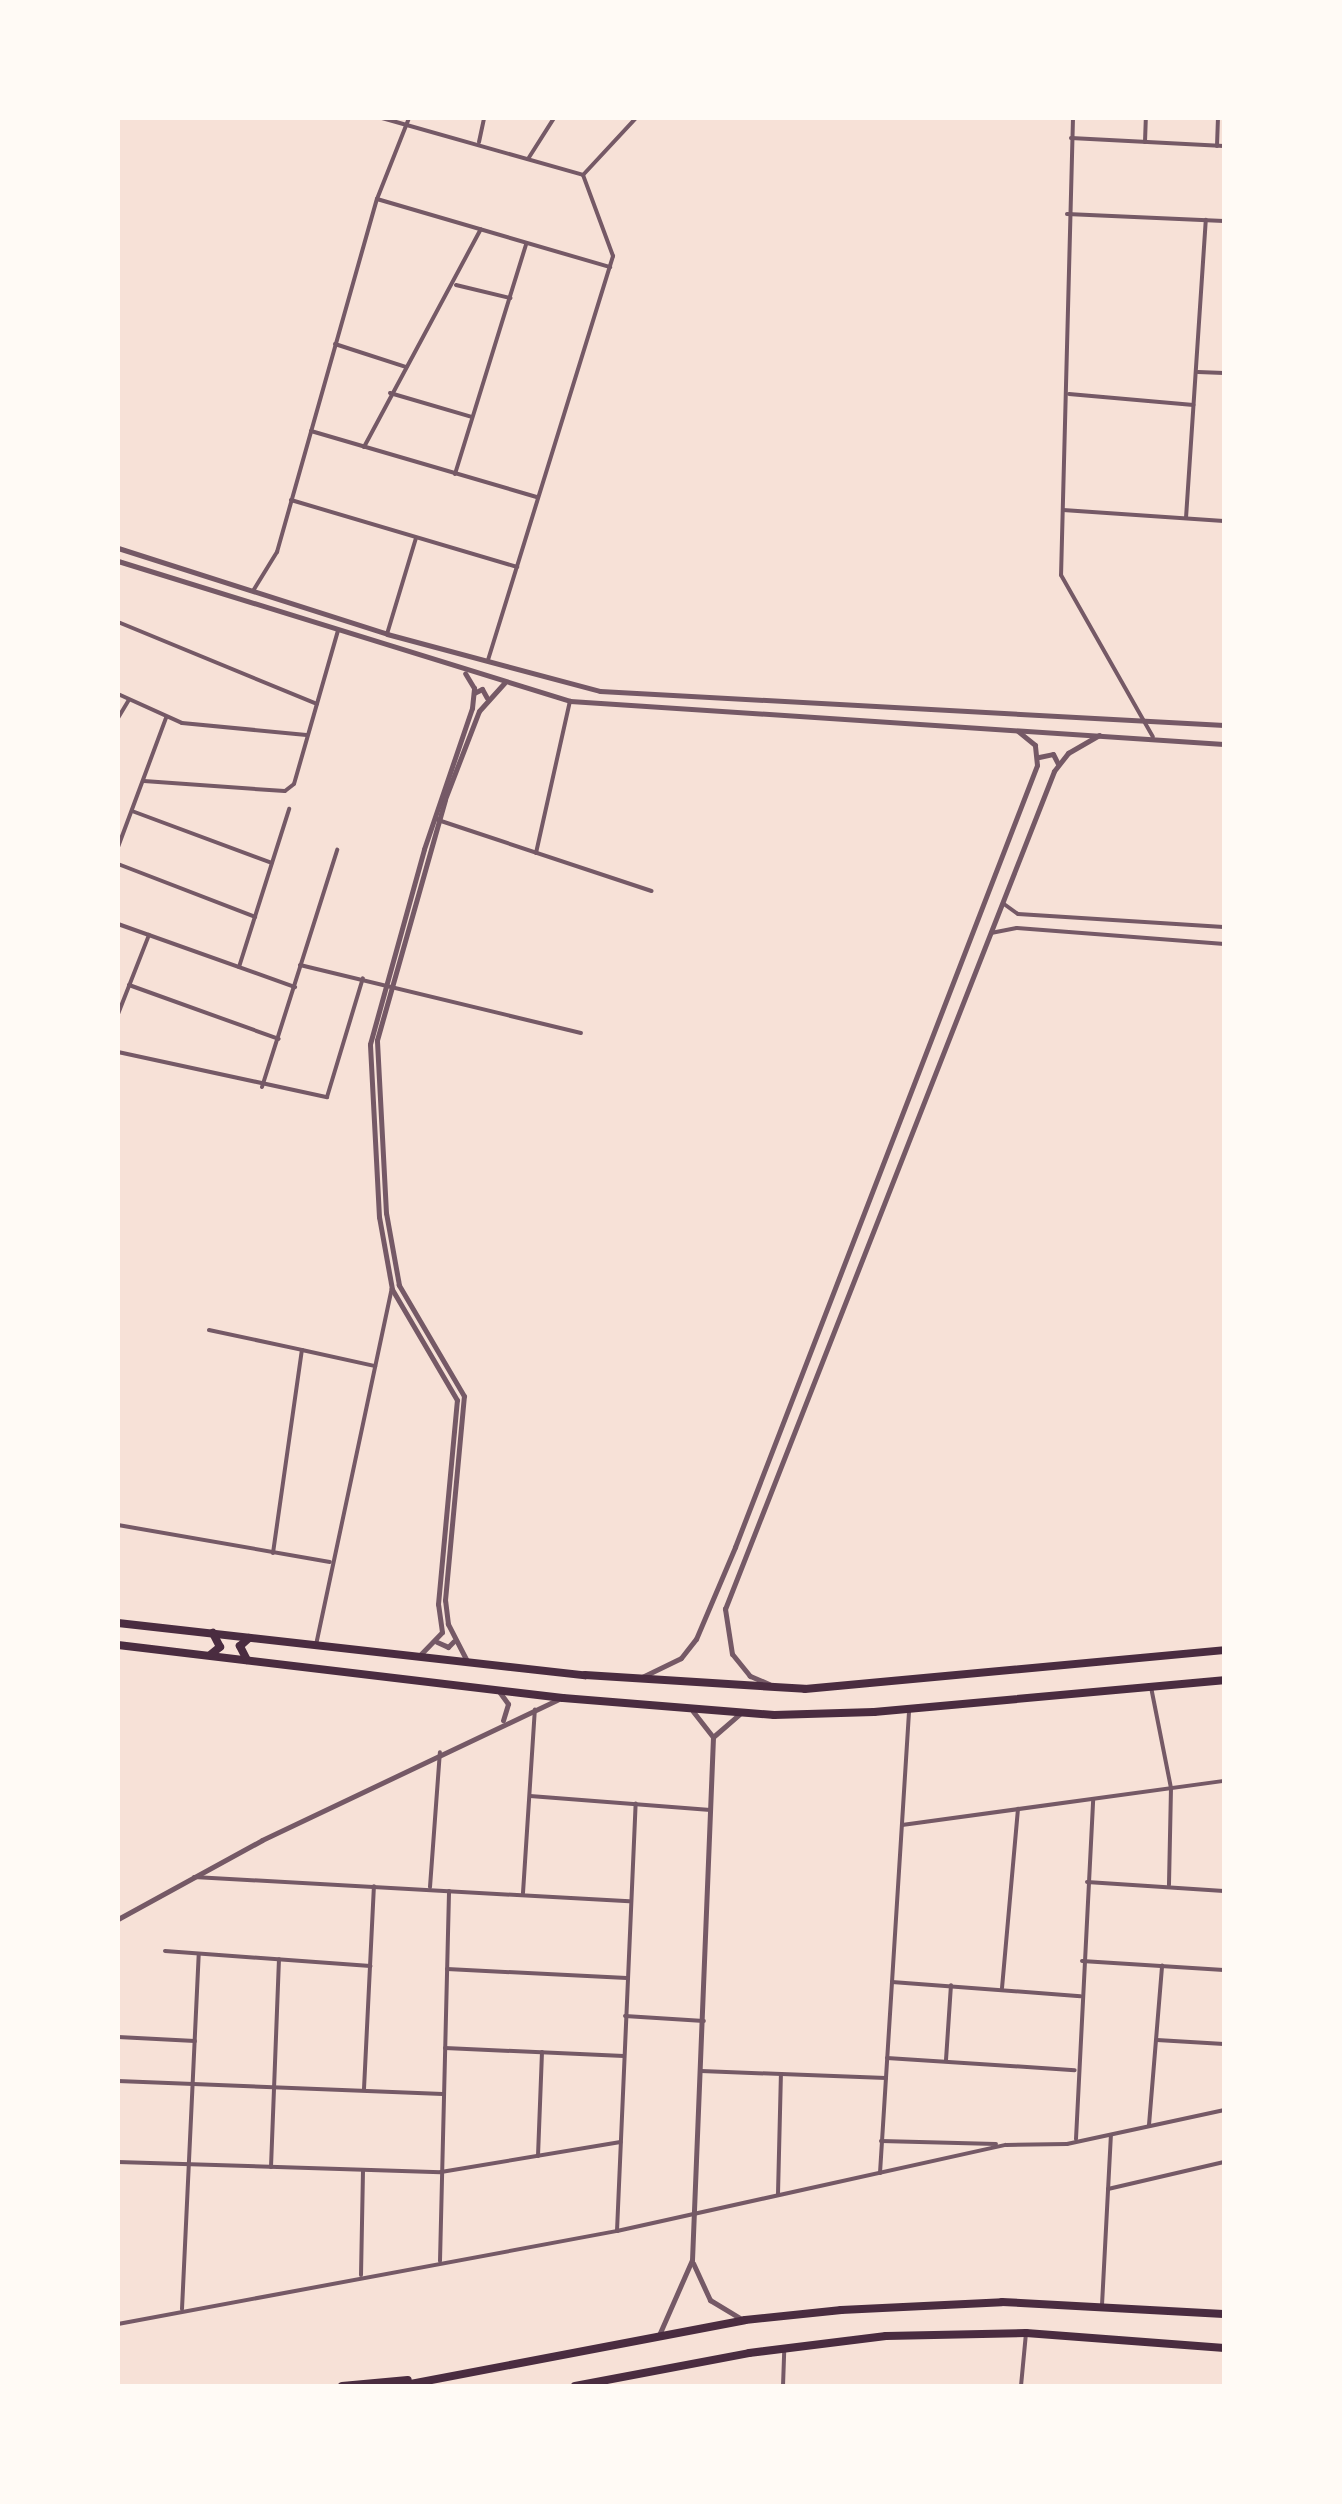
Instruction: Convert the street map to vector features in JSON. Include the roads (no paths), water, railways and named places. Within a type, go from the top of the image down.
[{"type":"highway","points":[[118,1623],[639,1678],[776,1687],[912,1684],[1224,1650]]},
{"type":"highway","points":[[210,1656],[220,1647],[212,1633]]},
{"type":"highway","points":[[247,1660],[240,1646],[249,1638]]},
{"type":"highway","points":[[118,1645],[563,1698],[746,1712],[910,1709],[1224,1680]]},
{"type":"highway","points":[[400,2386],[745,2320],[955,2303],[1102,2305],[1224,2314]]},
{"type":"highway","points":[[574,2386],[784,2347],[886,2336],[1026,2333],[1224,2348]]},
{"type":"highway","points":[[342,2386],[438,2380]]},
{"type":"street","points":[[382,118],[583,175]]},
{"type":"street","points":[[253,592],[277,552],[377,198],[409,118]]},
{"type":"street","points":[[478,144],[484,118]]},
{"type":"street","points":[[528,158],[554,118]]},
{"type":"street","points":[[583,175],[636,118]]},
{"type":"street","points":[[1073,118],[1067,214],[1069,394],[1061,408],[1066,594],[1150,720],[1154,737]]},
{"type":"street","points":[[1144,142],[1146,118]]},
{"type":"street","points":[[1217,146],[1218,118]]},
{"type":"street","points":[[1072,138],[1224,146]]},
{"type":"street","points":[[488,662],[599,285],[610,267],[611,244],[583,175]]},
{"type":"street","points":[[377,198],[610,267]]},
{"type":"street","points":[[1067,214],[1224,221]]},
{"type":"street","points":[[1186,518],[1206,220]]},
{"type":"street","points":[[364,447],[390,394],[456,284],[481,229]]},
{"type":"street","points":[[456,474],[526,243]]},
{"type":"street","points":[[456,284],[510,298]]},
{"type":"street","points":[[336,344],[406,367]]},
{"type":"street","points":[[1198,372],[1224,373]]},
{"type":"street","points":[[390,394],[473,417]]},
{"type":"street","points":[[1069,394],[1194,405]]},
{"type":"street","points":[[311,431],[537,497]]},
{"type":"street","points":[[292,500],[516,566]]},
{"type":"street","points":[[1062,510],[1224,520]]},
{"type":"street","points":[[386,634],[416,538]]},
{"type":"street","points":[[118,548],[386,634],[600,691],[1224,725]]},
{"type":"street","points":[[118,562],[464,671],[570,700],[1224,744]]},
{"type":"street","points":[[118,622],[318,704]]},
{"type":"street","points":[[367,640],[371,629]]},
{"type":"street","points":[[144,782],[285,791],[294,784],[338,631]]},
{"type":"street","points":[[464,671],[474,693],[389,983],[377,1040],[394,1259],[406,1307],[450,1364],[464,1396],[445,1600],[454,1641],[467,1661]]},
{"type":"street","points":[[419,1656],[437,1642],[457,1400],[443,1368],[400,1311],[392,1288],[379,1217],[370,1044],[438,820],[487,698],[504,683]]},
{"type":"street","points":[[474,693],[482,689],[487,698]]},
{"type":"street","points":[[118,694],[166,718],[308,736]]},
{"type":"street","points":[[118,718],[129,700]]},
{"type":"street","points":[[536,852],[570,700]]},
{"type":"street","points":[[118,847],[166,718]]},
{"type":"street","points":[[639,1678],[681,1658],[696,1639],[735,1547],[1038,758],[1035,745],[1015,730]]},
{"type":"street","points":[[776,1687],[741,1665],[724,1628],[745,1554],[1058,764],[1079,744],[1107,734]]},
{"type":"street","points":[[1038,758],[1052,754],[1058,764]]},
{"type":"street","points":[[239,967],[289,809]]},
{"type":"street","points":[[132,811],[272,863]]},
{"type":"street","points":[[438,820],[651,892]]},
{"type":"street","points":[[262,1087],[337,850]]},
{"type":"street","points":[[118,864],[255,917]]},
{"type":"street","points":[[1003,902],[1018,914],[1224,927]]},
{"type":"street","points":[[1017,928],[1018,914]]},
{"type":"street","points":[[118,924],[295,987]]},
{"type":"street","points":[[991,933],[1017,928],[1224,944]]},
{"type":"street","points":[[118,1014],[149,934]]},
{"type":"street","points":[[300,965],[389,983],[582,1033]]},
{"type":"street","points":[[957,976],[971,983]]},
{"type":"street","points":[[118,1052],[262,1087],[327,1096],[363,978]]},
{"type":"street","points":[[129,986],[278,1039]]},
{"type":"street","points":[[893,1138],[909,1144]]},
{"type":"street","points":[[861,1220],[877,1226]]},
{"type":"street","points":[[316,1645],[392,1288]]},
{"type":"street","points":[[209,1330],[375,1366]]},
{"type":"street","points":[[273,1553],[302,1350]]},
{"type":"street","points":[[799,1378],[814,1387]]},
{"type":"street","points":[[118,1525],[331,1562]]},
{"type":"street","points":[[735,1547],[745,1554]]},
{"type":"street","points":[[437,1642],[448,1647],[454,1641]]},
{"type":"street","points":[[1150,1685],[1171,1788],[1169,1886]]},
{"type":"street","points":[[496,1689],[508,1704],[502,1722]]},
{"type":"street","points":[[118,1919],[440,1752],[563,1698]]},
{"type":"street","points":[[686,1707],[712,1738]]},
{"type":"street","points":[[524,1893],[534,1709]]},
{"type":"street","points":[[880,2173],[910,1709]]},
{"type":"street","points":[[658,2337],[692,2260],[712,1738],[722,1722],[746,1712]]},
{"type":"street","points":[[430,1888],[440,1752]]},
{"type":"street","points":[[902,1824],[1224,1781]]},
{"type":"street","points":[[530,1796],[710,1810]]},
{"type":"street","points":[[1076,2141],[1075,2070],[1093,1799]]},
{"type":"street","points":[[617,2231],[636,1803]]},
{"type":"street","points":[[1002,1988],[1018,1809]]},
{"type":"street","points":[[194,1877],[630,1901]]},
{"type":"street","points":[[1087,1882],[1224,1891]]},
{"type":"street","points":[[364,2089],[374,1886]]},
{"type":"street","points":[[440,2262],[450,1889]]},
{"type":"street","points":[[165,1951],[370,1966]]},
{"type":"street","points":[[182,2311],[199,1954]]},
{"type":"street","points":[[271,2167],[279,1960]]},
{"type":"street","points":[[1082,1962],[1224,1970]]},
{"type":"street","points":[[1149,2127],[1162,1966]]},
{"type":"street","points":[[447,1969],[627,1978]]},
{"type":"street","points":[[892,1982],[1080,1996]]},
{"type":"street","points":[[946,2060],[951,1984]]},
{"type":"street","points":[[625,2016],[704,2021]]},
{"type":"street","points":[[118,2037],[196,2041]]},
{"type":"street","points":[[1157,2040],[1224,2044]]},
{"type":"street","points":[[444,2048],[624,2056]]},
{"type":"street","points":[[538,2156],[542,2052]]},
{"type":"street","points":[[887,2058],[1075,2070]]},
{"type":"street","points":[[701,2071],[886,2078]]},
{"type":"street","points":[[778,2196],[782,2074]]},
{"type":"street","points":[[118,2081],[443,2094]]},
{"type":"street","points":[[881,2141],[1076,2141],[1224,2110]]},
{"type":"street","points":[[1102,2305],[1111,2134]]},
{"type":"street","points":[[118,2162],[440,2172],[621,2142]]},
{"type":"street","points":[[118,2324],[617,2231],[1006,2144]]},
{"type":"street","points":[[1108,2189],[1224,2162]]},
{"type":"street","points":[[362,2277],[363,2170]]},
{"type":"street","points":[[692,2260],[710,2300],[745,2320]]},
{"type":"street","points":[[1021,2386],[1026,2333]]},
{"type":"street","points":[[783,2386],[784,2347]]}]
